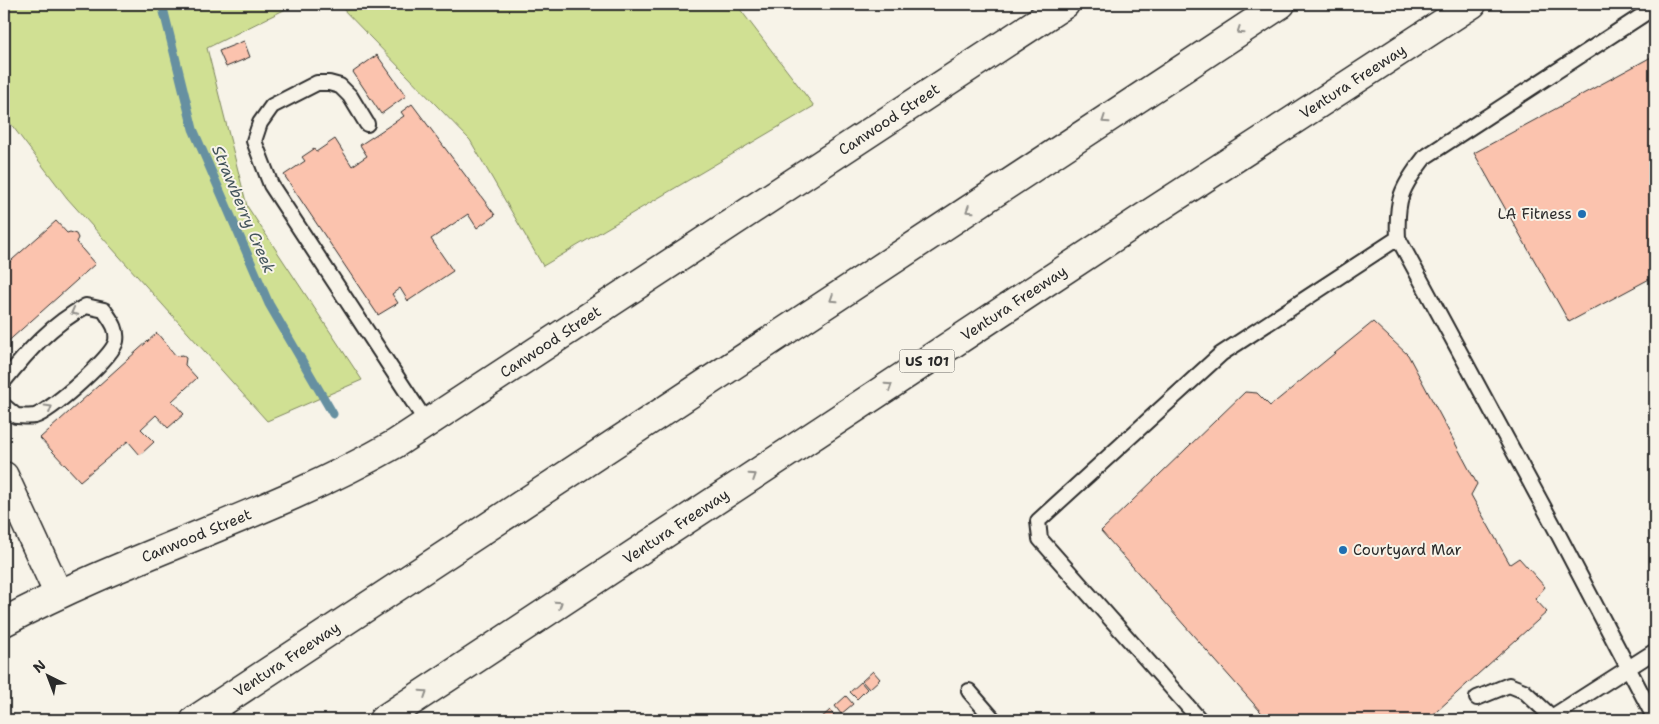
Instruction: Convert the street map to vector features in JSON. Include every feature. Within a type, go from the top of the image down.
[{"type":"main road","name":"Canwood Street","points":[[4,622],[58,593],[345,472],[427,423],[1065,4]]},
{"type":"main road","name":"Ventura Freeway","points":[[195,720],[1281,4]]},
{"type":"main road","name":"Ventura Freeway","points":[[383,720],[1146,216],[1472,4]]},
{"type":"main road","points":[[4,476],[58,593]]},
{"type":"lane","points":[[1655,7],[1424,157],[1406,183],[1397,212],[1398,238],[1556,530],[1655,719]]},
{"type":"lane","points":[[367,124],[350,96],[340,86],[317,83],[272,106],[260,123],[254,142],[271,185],[427,423]]},
{"type":"lane","points":[[1200,720],[1040,539],[1038,521],[1221,354],[1398,238]]},
{"type":"lane","points":[[4,381],[45,334],[65,317],[86,306],[104,310],[116,328],[116,344],[102,362],[53,406],[34,416],[16,416],[4,408]]},
{"type":"lane","points":[[1477,698],[1509,685],[1524,691],[1552,719],[1655,651]]},
{"type":"lane","points":[[969,692],[994,720]]},
{"type":"green space","points":[[4,4],[296,4],[207,48],[247,206],[362,380],[267,421],[67,198],[4,115]]},
{"type":"green space","points":[[338,4],[736,4],[814,106],[543,266],[470,140]]},
{"type":"building","points":[[244,41],[250,57],[226,67],[219,51]]},
{"type":"building","points":[[377,55],[406,96],[381,114],[353,72]]},
{"type":"building","name":"LA Fitness","points":[[1655,55],[1655,276],[1569,322],[1474,153]]},
{"type":"building","points":[[412,104],[495,215],[477,228],[468,214],[431,239],[453,271],[408,301],[400,288],[392,294],[398,303],[378,315],[284,175],[305,161],[302,157],[314,149],[316,152],[335,139],[352,166],[367,156],[360,145],[404,116],[401,112]]},
{"type":"building","points":[[56,221],[67,233],[76,234],[78,238],[76,242],[95,264],[4,345],[4,267]]},
{"type":"building","points":[[1373,322],[1408,355],[1477,484],[1471,495],[1510,564],[1519,558],[1545,587],[1535,599],[1547,612],[1427,720],[1268,720],[1101,531],[1245,392],[1257,393],[1270,406]]},
{"type":"building","points":[[157,333],[176,356],[182,355],[186,358],[185,365],[197,378],[172,401],[184,414],[168,428],[156,415],[141,429],[154,442],[140,455],[128,441],[80,481],[40,438]]},
{"type":"building","points":[[873,671],[880,679],[869,689],[862,681]]},
{"type":"building","points":[[861,682],[867,689],[857,699],[850,692]]},
{"type":"building","points":[[846,696],[853,704],[841,714],[835,706]]},
{"type":"building","points":[[830,710],[836,718],[834,720],[819,720]]},
{"type":"waterway","name":"Strawberry Creek","points":[[162,4],[193,129],[269,304],[333,414]]},
{"type":"place","name":"LA Fitness","points":[[1582,214]]},
{"type":"place","name":"Courtyard Mar","points":[[1343,550]]}]
